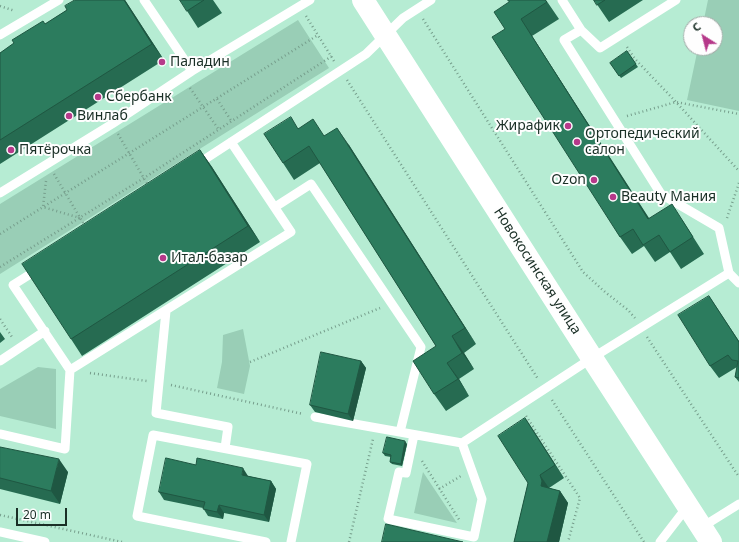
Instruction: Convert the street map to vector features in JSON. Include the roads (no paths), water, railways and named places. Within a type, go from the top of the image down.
[{"type":"street","name":"Новокосинская улица","points":[[364,0],[592,358],[707,535]]},
{"type":"lane","points":[[0,36],[59,0]]},
{"type":"lane","points":[[144,0],[192,71]]},
{"type":"lane","points":[[0,193],[112,124],[192,71],[310,0]]},
{"type":"lane","points":[[191,169],[366,54],[403,18],[431,0]]},
{"type":"lane","points":[[562,0],[580,30],[600,48],[676,0]]},
{"type":"lane","points":[[580,30],[564,40],[661,194],[719,228],[729,273],[739,284]]},
{"type":"lane","points":[[70,370],[291,232],[230,143]]},
{"type":"lane","points":[[275,207],[312,184],[421,347],[400,432]]},
{"type":"lane","points":[[0,434],[65,449],[70,370],[13,285],[46,264]]},
{"type":"lane","points":[[315,417],[462,443],[592,358],[729,273]]},
{"type":"lane","points":[[166,311],[156,413],[228,427],[225,448]]},
{"type":"lane","points":[[0,361],[45,331]]},
{"type":"lane","points":[[266,542],[137,516],[153,434],[307,464],[291,542]]},
{"type":"lane","points":[[414,435],[406,473],[399,472],[388,518],[474,537],[482,499],[462,443]]},
{"type":"lane","points":[[707,535],[739,504]]},
{"type":"lane","points":[[660,542],[688,506]]},
{"type":"lane","points":[[0,532],[46,542]]},
{"type":"place","name":"Паладин","points":[[162,62]]},
{"type":"place","name":"Сбербанк","points":[[98,97]]},
{"type":"place","name":"Винлаб","points":[[69,116]]},
{"type":"place","name":"Жирафик","points":[[568,126]]},
{"type":"place","name":"Ортопедический салон","points":[[577,142]]},
{"type":"place","name":"Пятёрочка","points":[[11,150]]},
{"type":"place","name":"Ozon","points":[[594,180]]},
{"type":"place","name":"Beauty Мания","points":[[613,197]]},
{"type":"place","name":"Итал-базар","points":[[163,258]]}]
